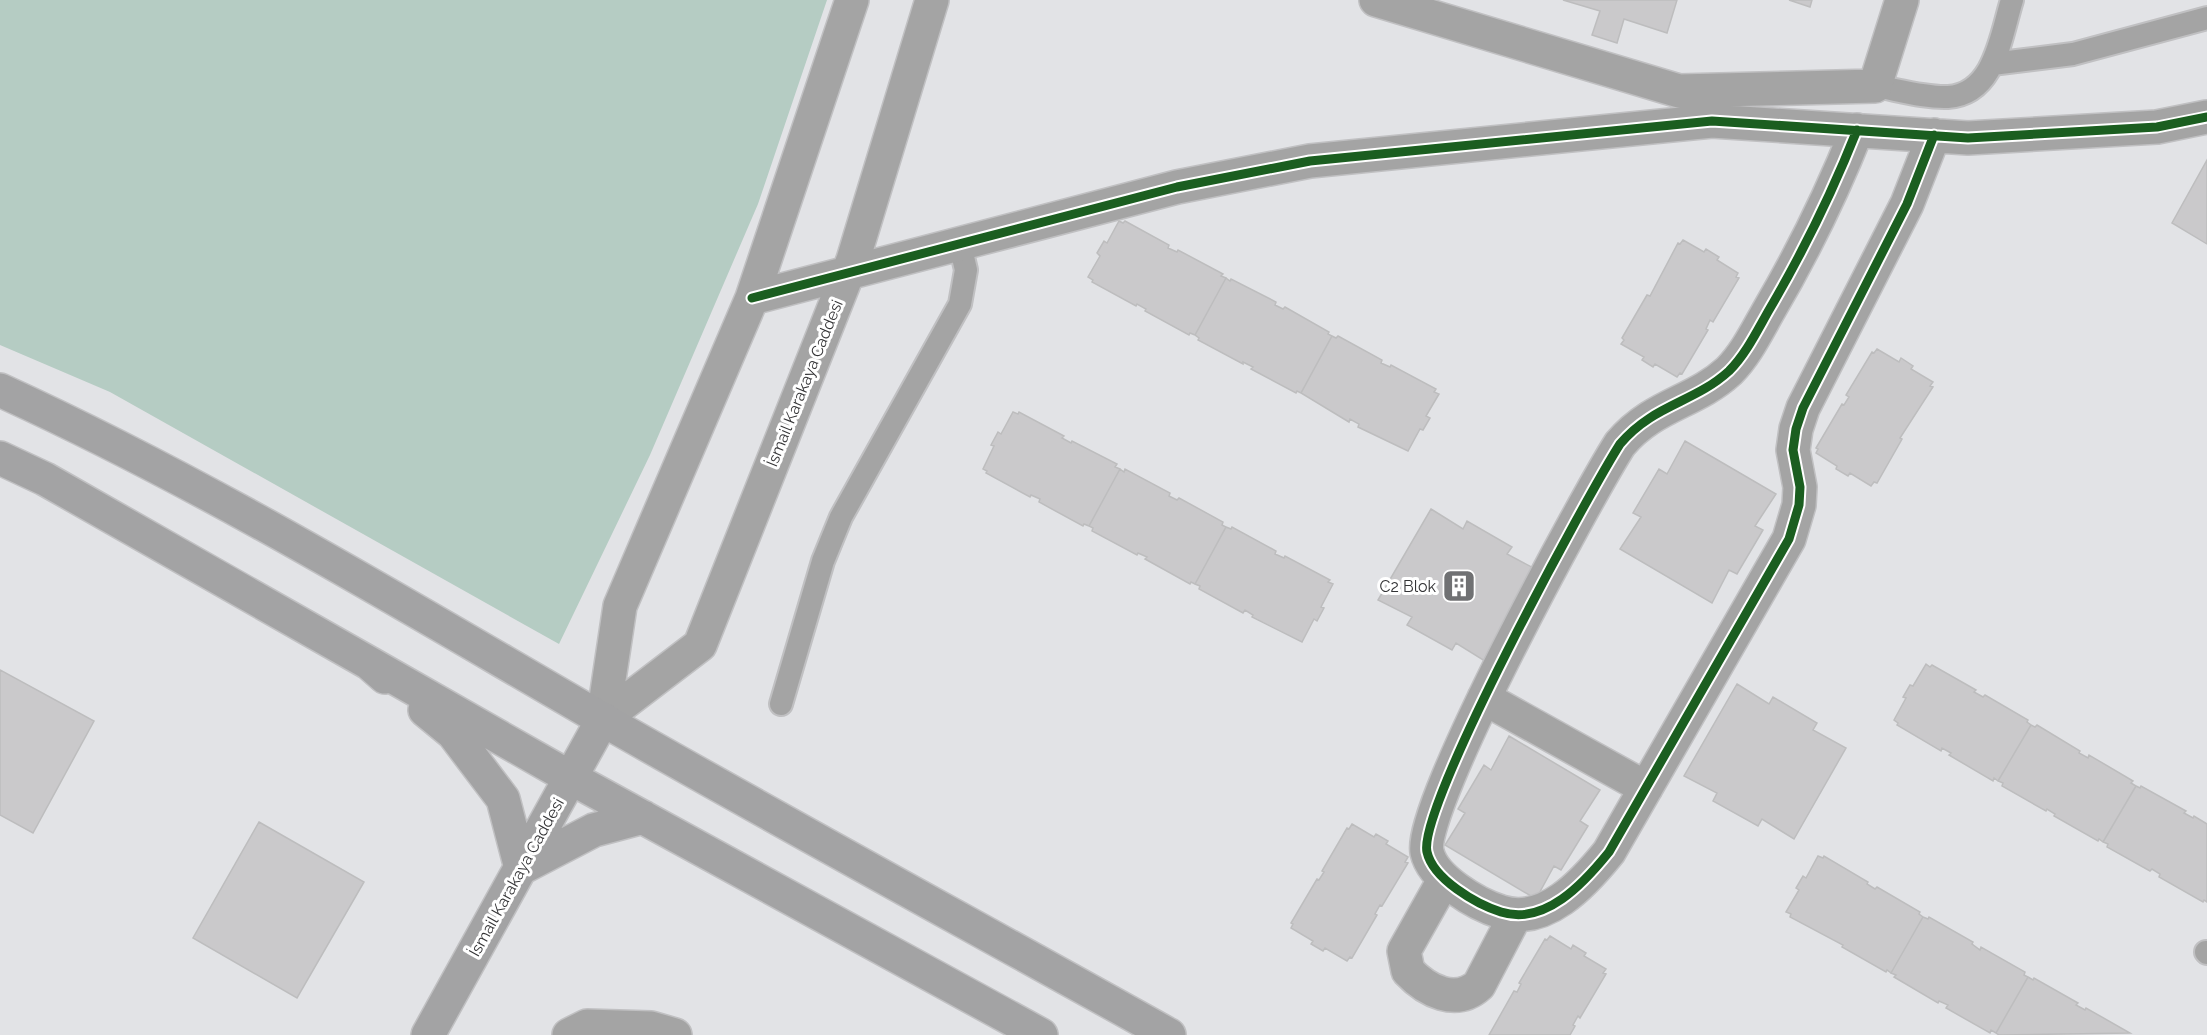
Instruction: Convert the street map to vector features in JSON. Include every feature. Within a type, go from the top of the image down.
[{"type":"street","name":"İsmail Karakaya Caddesi","points":[[428,1035],[603,719],[620,606],[752,298],[852,0]]},
{"type":"street","name":"İsmail Karakaya Caddesi","points":[[603,719],[700,645],[847,273],[932,0]]},
{"type":"street","points":[[1376,0],[1679,91],[1875,86],[1902,0]]},
{"type":"street","points":[[752,298],[1177,187],[1310,161],[1712,121],[1968,138],[2157,127],[2207,117]]},
{"type":"street","points":[[1857,130],[1838,178],[1794,268],[1742,357],[1715,382],[1653,414],[1632,430],[1620,444],[1484,698],[1442,790],[1426,837],[1426,849],[1430,861],[1444,880],[1498,911],[1515,916],[1539,912],[1551,906],[1593,871],[1609,852],[1789,539],[1799,505],[1800,487],[1793,450],[1796,429],[1803,408],[1907,204],[1934,135]]},
{"type":"street","points":[[0,390],[83,428],[269,526],[603,719],[1169,1035]]},
{"type":"street","points":[[0,458],[45,478],[571,778],[1041,1035]]},
{"type":"street","points":[[369,663],[453,733],[503,799],[521,868],[594,830],[643,817]]},
{"type":"street","points":[[1484,698],[1646,788]]},
{"type":"street","points":[[1444,880],[1404,951],[1408,971],[1432,989],[1450,997],[1463,996],[1472,992],[1479,985],[1515,916]]},
{"type":"street","points":[[569,1035],[587,1026],[651,1028],[675,1035]]},
{"type":"lane","points":[[1875,86],[1946,97],[1957,95],[1978,85],[1992,64],[2012,0]]},
{"type":"lane","points":[[1992,64],[2073,54],[2207,18]]},
{"type":"lane","points":[[781,704],[823,561],[841,517],[960,304],[966,270],[960,244]]},
{"type":"green space","points":[[0,0],[827,0],[758,204],[650,455],[559,644],[110,392],[0,345]]},
{"type":"building","points":[[1563,0],[1677,0],[1667,33],[1624,19],[1617,43],[1592,35],[1600,11]]},
{"type":"building","points":[[1789,0],[1812,0],[1810,7]]},
{"type":"building","points":[[2207,160],[2207,244],[2172,223]]},
{"type":"building","points":[[1119,221],[1123,223],[1125,221],[1169,245],[1168,248],[1177,252],[1178,250],[1223,274],[1221,276],[1226,278],[1195,335],[1190,333],[1189,335],[1145,311],[1146,309],[1137,304],[1136,306],[1092,282],[1093,280],[1088,277],[1100,256],[1097,253],[1104,241],[1107,243]]},
{"type":"building","points":[[1683,240],[1704,252],[1706,249],[1719,257],[1717,260],[1738,273],[1736,277],[1739,278],[1713,322],[1710,320],[1706,329],[1708,330],[1682,374],[1680,373],[1677,377],[1655,364],[1653,367],[1642,360],[1644,357],[1621,344],[1624,340],[1622,338],[1647,295],[1650,296],[1678,243],[1680,244]]},
{"type":"building","points":[[1226,278],[1276,302],[1275,305],[1283,309],[1285,307],[1329,332],[1328,334],[1332,336],[1301,393],[1297,391],[1296,393],[1251,369],[1253,367],[1198,340],[1199,338],[1195,335]]},
{"type":"building","points":[[1332,336],[1336,338],[1338,336],[1382,360],[1381,363],[1390,367],[1391,365],[1436,389],[1434,392],[1439,394],[1426,416],[1430,418],[1423,430],[1420,429],[1408,451],[1358,427],[1359,424],[1350,419],[1349,422],[1301,393]]},
{"type":"building","points":[[1877,349],[1899,362],[1901,358],[1913,366],[1911,369],[1933,382],[1930,386],[1933,387],[1900,438],[1902,439],[1877,483],[1874,482],[1871,486],[1850,473],[1848,476],[1836,469],[1837,466],[1816,453],[1818,449],[1816,448],[1842,404],[1844,405],[1849,397],[1846,395],[1872,352],[1874,353]]},
{"type":"building","points":[[1013,412],[1018,414],[1019,412],[1064,436],[1062,438],[1071,443],[1072,441],[1117,464],[1115,467],[1120,469],[1089,526],[1084,524],[1083,526],[1039,502],[1040,499],[1031,495],[1030,497],[986,473],[987,471],[983,469],[994,446],[991,445],[998,432],[1001,434]]},
{"type":"building","points":[[1685,441],[1776,494],[1755,526],[1763,530],[1737,574],[1729,570],[1712,603],[1620,549],[1641,517],[1633,513],[1659,469],[1667,474]]},
{"type":"building","points":[[1120,469],[1124,472],[1125,469],[1170,493],[1169,496],[1177,500],[1179,498],[1223,522],[1222,525],[1226,527],[1195,584],[1191,582],[1190,584],[1145,559],[1147,557],[1138,553],[1137,555],[1092,531],[1093,528],[1089,526]]},
{"type":"building","name":"C2 Blok","points":[[1431,509],[1463,529],[1467,521],[1512,547],[1507,554],[1541,572],[1488,663],[1456,643],[1452,650],[1407,625],[1412,617],[1378,600]]},
{"type":"building","points":[[1226,527],[1231,529],[1232,527],[1276,551],[1275,554],[1284,558],[1285,556],[1330,580],[1328,582],[1333,584],[1321,607],[1324,608],[1317,621],[1314,619],[1302,642],[1252,617],[1253,615],[1245,610],[1243,613],[1199,589],[1200,586],[1195,584]]},
{"type":"building","points":[[1926,664],[1930,667],[1932,665],[1976,690],[1974,692],[1983,697],[1985,695],[2028,720],[2027,722],[2031,725],[1998,781],[1994,778],[1993,781],[1949,755],[1951,753],[1942,748],[1941,751],[1897,725],[1898,723],[1894,720],[1906,698],[1903,697],[1910,685],[1913,686]]},
{"type":"building","points":[[0,670],[94,721],[33,833],[0,815]]},
{"type":"building","points":[[1737,684],[1769,704],[1773,697],[1817,723],[1813,730],[1846,748],[1794,839],[1762,819],[1758,826],[1713,801],[1717,793],[1684,776]]},
{"type":"building","points":[[2031,725],[2035,727],[2037,725],[2080,751],[2079,753],[2088,758],[2089,755],[2133,781],[2131,783],[2136,786],[2103,842],[2002,786],[2003,783],[1998,781]]},
{"type":"building","points":[[1509,736],[1600,790],[1580,821],[1588,826],[1561,870],[1554,866],[1536,899],[1445,845],[1465,813],[1458,809],[1484,765],[1491,770]]},
{"type":"building","points":[[2136,786],[2140,788],[2141,786],[2186,811],[2184,813],[2207,824],[2207,902],[2204,900],[2203,902],[2159,877],[2160,874],[2152,869],[2150,871],[2107,847],[2108,844],[2103,842]]},
{"type":"building","points":[[259,822],[364,882],[297,998],[193,938]]},
{"type":"building","points":[[1352,824],[1374,837],[1376,834],[1388,841],[1386,844],[1408,857],[1405,862],[1408,863],[1382,906],[1380,905],[1375,914],[1377,915],[1352,958],[1350,957],[1347,961],[1325,948],[1323,951],[1311,944],[1313,941],[1291,928],[1293,924],[1291,923],[1317,879],[1319,880],[1324,872],[1322,871],[1347,828],[1349,829]]},
{"type":"building","points":[[1818,856],[1823,858],[1824,856],[1868,882],[1867,884],[1875,889],[1877,887],[1920,912],[1919,914],[1923,917],[1891,973],[1790,917],[1791,914],[1786,912],[1799,890],[1796,888],[1803,876],[1806,878]]},
{"type":"building","points":[[1923,917],[1928,919],[1929,917],[1973,942],[1972,944],[1980,950],[1981,947],[2025,972],[2024,975],[2028,977],[1996,1033],[1991,1030],[1990,1033],[1946,1008],[1948,1005],[1939,1001],[1938,1003],[1891,973]]},
{"type":"building","points":[[1550,936],[1571,949],[1573,945],[1586,953],[1584,956],[1606,969],[1603,973],[1606,974],[1580,1018],[1578,1016],[1570,1035],[1489,1035],[1514,991],[1517,992],[1521,984],[1519,983],[1545,939],[1547,940]]},
{"type":"building","points":[[2028,977],[2033,980],[2034,978],[2078,1003],[2076,1005],[2085,1010],[2086,1008],[2130,1033],[1999,1035],[1996,1033]]},
{"type":"cycle path","points":[[752,298],[1177,187],[1310,161],[1712,121],[1968,138],[2157,127],[2207,117]]},
{"type":"cycle path","points":[[1857,130],[1805,244],[1741,357],[1716,382],[1646,420],[1620,444],[1507,651],[1448,777],[1431,824],[1427,852],[1431,862],[1446,881],[1480,903],[1501,912],[1517,915],[1533,913],[1562,899],[1588,876],[1609,852],[1789,539],[1799,505],[1800,487],[1793,450],[1796,429],[1803,408],[1907,204],[1934,135]]},
{"type":"place","name":"C2 Blok","points":[[1459,586]]}]
